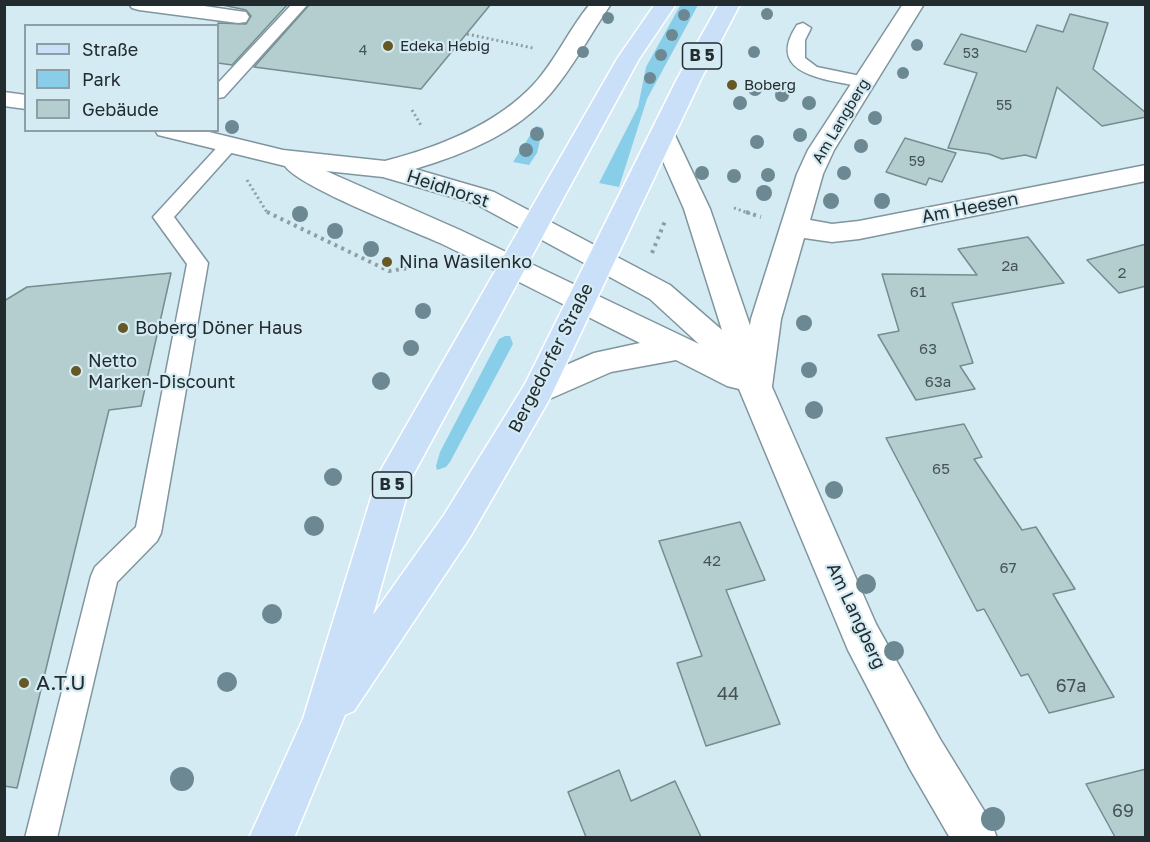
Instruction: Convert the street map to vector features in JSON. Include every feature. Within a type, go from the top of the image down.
[{"type":"main road","name":"Bergedorfer Straße","points":[[271,837],[322,724],[395,475],[628,59],[666,4]]},
{"type":"main road","name":"Bergedorfer Straße","points":[[322,724],[457,526],[538,391],[663,134],[730,4]]},
{"type":"street","points":[[385,169],[443,152],[503,120],[543,88],[601,4]]},
{"type":"street","name":"Am Langberg","points":[[756,386],[766,319],[810,174],[821,150],[914,4]]},
{"type":"street","points":[[154,5],[238,17]]},
{"type":"street","points":[[4,99],[24,102]]},
{"type":"street","name":"Heidhorst","points":[[180,132],[283,158],[385,169],[485,198],[601,261]]},
{"type":"street","points":[[663,134],[697,209],[756,386]]},
{"type":"street","name":"Heidhorst","points":[[283,158],[328,183],[512,267]]},
{"type":"street","name":"Am Heesen","points":[[794,228],[832,233],[859,230],[1146,173]]},
{"type":"street","name":"Am Langberg","points":[[601,261],[660,292],[701,327],[756,386],[862,637],[925,754],[975,837]]},
{"type":"street","points":[[512,267],[756,386]]},
{"type":"street","points":[[538,391],[605,361],[679,348]]},
{"type":"lane","points":[[219,92],[301,4]]},
{"type":"lane","points":[[803,28],[797,40],[797,60],[812,71],[864,82]]},
{"type":"lane","points":[[41,837],[105,576],[148,533],[198,263],[163,217],[229,145]]},
{"type":"path","points":[[467,34],[566,55]]},
{"type":"path","points":[[412,110],[421,124]]},
{"type":"path","points":[[229,145],[254,195],[268,214],[389,271],[425,262],[450,237]]},
{"type":"green space","points":[[681,4],[698,5],[647,99],[619,187],[599,183],[638,107],[646,67]]},
{"type":"green space","points":[[536,126],[543,128],[537,153],[529,165],[513,162]]},
{"type":"green space","points":[[510,336],[513,344],[450,462],[446,467],[437,470],[440,452],[499,339]]},
{"type":"building","points":[[218,4],[288,4],[232,65],[219,63],[218,23],[246,24],[251,16],[246,10]]},
{"type":"building","points":[[310,4],[491,4],[421,89],[254,67]]},
{"type":"building","points":[[1070,14],[1108,23],[1093,69],[1146,113],[1146,117],[1102,126],[1057,87],[1036,158],[1025,155],[1002,159],[989,154],[948,148],[977,73],[944,64],[961,34],[1026,52],[1037,25],[1063,32]]},
{"type":"building","points":[[905,138],[956,153],[942,182],[929,178],[926,185],[886,172]]},
{"type":"building","points":[[1028,237],[1064,283],[952,303],[973,363],[960,366],[975,389],[916,400],[878,335],[899,331],[882,274],[977,275],[958,249]]},
{"type":"building","points":[[1146,244],[1146,286],[1119,293],[1087,260]]},
{"type":"building","name":"Netto Marken-Discount","points":[[171,273],[141,406],[109,410],[17,788],[4,786],[4,301],[27,287]]},
{"type":"building","points":[[964,424],[982,457],[974,459],[1022,530],[1036,527],[1075,589],[1053,594],[1114,697],[1049,713],[1028,674],[1021,676],[984,609],[977,611],[886,438]]},
{"type":"building","points":[[740,522],[765,580],[726,590],[780,724],[706,746],[677,663],[702,656],[659,541]]},
{"type":"building","points":[[1146,769],[1146,837],[1115,837],[1086,784]]},
{"type":"building","points":[[619,770],[631,801],[675,781],[701,837],[586,837],[568,792]]},
{"type":"place","name":"Edeka Hebig","points":[[388,46]]},
{"type":"place","name":"Boberg","points":[[732,85]]},
{"type":"place","name":"Nina Wasilenko","points":[[387,262]]},
{"type":"place","name":"Boberg Döner Haus","points":[[123,328]]},
{"type":"place","name":"Netto Marken-Discount","points":[[76,371]]},
{"type":"place","name":"A.T.U","points":[[24,683]]}]
